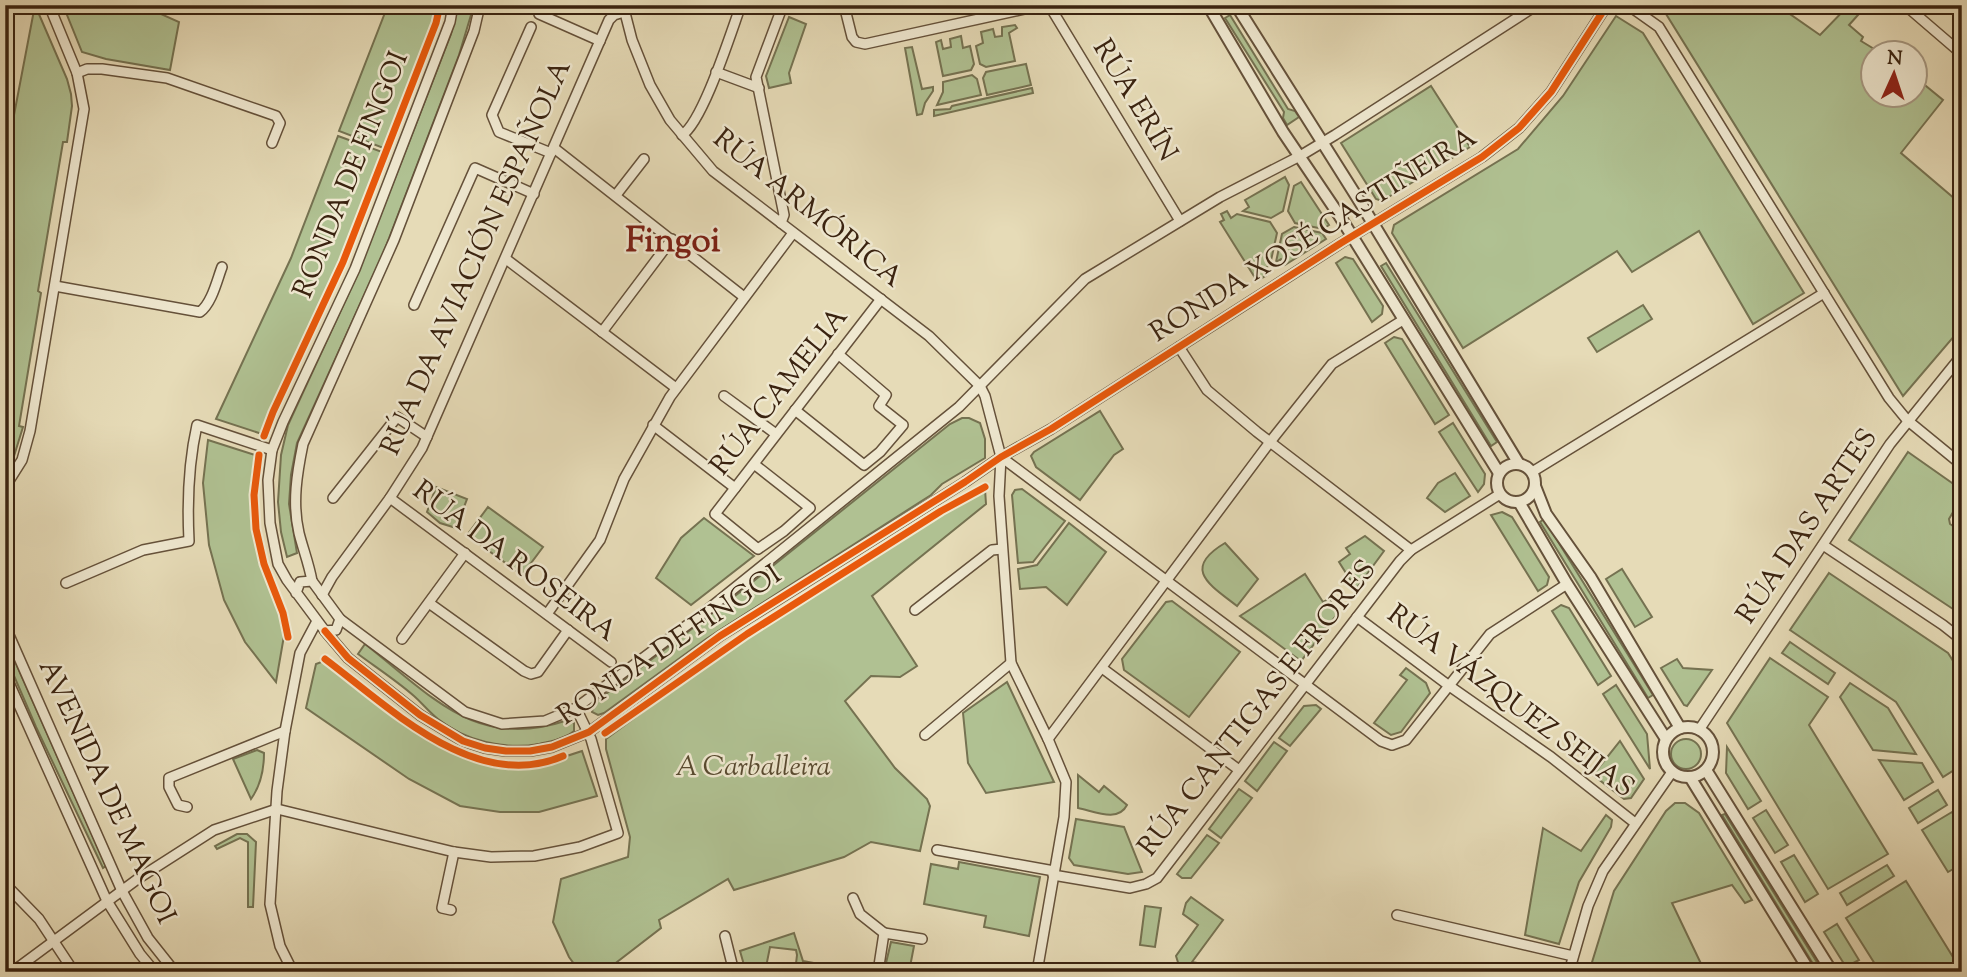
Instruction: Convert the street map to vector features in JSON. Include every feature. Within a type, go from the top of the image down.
[{"type":"street","points":[[5,487],[16,473],[26,447],[85,109],[77,73],[49,5]]},
{"type":"street","name":"RONDA DE FINGOI","points":[[453,5],[450,22],[355,269],[272,450],[268,480],[270,523],[278,564],[296,593],[348,658],[420,715],[463,741],[485,748],[530,751],[552,747],[589,732],[720,636],[1001,457]]},
{"type":"street","name":"RONDA DE FINGOI","points":[[480,5],[474,31],[394,240],[303,444],[298,467],[296,509],[312,581],[340,619],[465,712],[502,724],[545,721],[576,708],[706,611],[959,407],[1085,279],[1180,221],[1300,156],[1538,5]]},
{"type":"street","points":[[682,135],[690,130],[716,72],[741,5]]},
{"type":"street","points":[[781,223],[784,215],[756,77],[783,5]]},
{"type":"street","points":[[844,5],[852,37],[856,42],[864,44],[1043,5]]},
{"type":"street","name":"RÚA ERÍN","points":[[1049,5],[1180,221]]},
{"type":"street","points":[[1208,5],[1283,132],[1352,236],[1499,474]]},
{"type":"street","points":[[1236,5],[1374,224],[1519,464],[1532,472],[1546,514],[1591,578],[1680,728]]},
{"type":"street","name":"RONDA XOSÉ CASTIÑEIRA","points":[[1001,457],[1051,429],[1352,236],[1482,157],[1519,128],[1551,92],[1607,5]]},
{"type":"street","points":[[1628,5],[1659,27],[1889,398],[1907,420],[1962,465]]},
{"type":"street","points":[[1905,5],[1959,51],[1962,40]]},
{"type":"street","name":"RÚA DA AVIACIÓN ESPAÑOLA","points":[[322,594],[390,498],[427,437],[609,20],[624,9]]},
{"type":"street","name":"RÚA ARMÓRICA","points":[[624,9],[632,40],[650,85],[670,120],[713,171],[929,336],[980,386]]},
{"type":"street","points":[[539,14],[600,41]]},
{"type":"street","points":[[531,27],[492,115],[499,132],[553,151],[615,195],[744,297]]},
{"type":"street","points":[[77,73],[87,69],[102,69],[167,78],[276,116],[280,124],[272,143]]},
{"type":"street","points":[[716,72],[759,88]]},
{"type":"street","points":[[615,195],[644,159]]},
{"type":"street","points":[[414,304],[475,168],[534,194]]},
{"type":"street","points":[[547,614],[600,540],[624,479],[676,388],[793,233]]},
{"type":"street","points":[[602,332],[672,239]]},
{"type":"street","points":[[506,259],[676,388]]},
{"type":"street","points":[[55,286],[200,312],[205,309],[222,267]]},
{"type":"street","points":[[1532,472],[1824,293]]},
{"type":"street","name":"RÚA CAMELIA","points":[[754,464],[810,508],[758,549],[715,514],[881,299]]},
{"type":"street","points":[[1048,739],[1270,442],[1332,365],[1355,348],[1404,320]]},
{"type":"street","points":[[1179,347],[1207,390],[1411,550]]},
{"type":"street","points":[[795,410],[863,466],[880,452],[903,425],[879,407],[886,394],[838,354]]},
{"type":"street","name":"RÚA DAS ARTES","points":[[1699,730],[1907,420],[1962,355]]},
{"type":"street","points":[[980,386],[1001,457],[999,496],[1010,663],[1066,782],[1065,817],[1037,972]]},
{"type":"street","points":[[724,396],[776,434]]},
{"type":"street","points":[[333,498],[397,416],[427,437]]},
{"type":"street","points":[[66,583],[143,550],[189,541],[189,456],[197,425],[272,450]]},
{"type":"street","points":[[653,425],[735,488]]},
{"type":"street","points":[[1001,457],[1381,741],[1392,745],[1406,740],[1490,634],[1567,584]]},
{"type":"street","points":[[1519,464],[1508,465],[1499,474],[1497,484],[1500,494],[1508,501],[1519,502],[1530,496],[1535,486]]},
{"type":"street","name":"RÚA CANTIGAS E FRORES","points":[[937,850],[1130,888],[1157,878],[1411,550],[1500,494]]},
{"type":"street","name":"RÚA DA ROSEIRA","points":[[390,498],[611,662]]},
{"type":"street","points":[[1519,502],[1567,584],[1666,739]]},
{"type":"street","points":[[1823,545],[1924,611],[1962,640]]},
{"type":"street","points":[[915,610],[992,550],[1002,549]]},
{"type":"street","points":[[402,639],[465,553]]},
{"type":"street","points":[[296,593],[300,582],[312,581]]},
{"type":"street","points":[[429,603],[531,674],[538,672],[568,630]]},
{"type":"street","name":"RÚA VÁZQUEZ SEIJAS","points":[[1357,617],[1551,757],[1635,824]]},
{"type":"street","points":[[325,631],[336,630],[340,619]]},
{"type":"street","points":[[293,972],[280,946],[270,904],[276,809],[285,731],[300,653],[317,621]]},
{"type":"street","name":"AVENIDA DE MAGOI","points":[[5,626],[122,891],[148,938],[175,972]]},
{"type":"street","points":[[925,735],[1010,663]]},
{"type":"street","points":[[1102,668],[1239,770]]},
{"type":"street","name":"AVENIDA DE MAGOI","points":[[5,674],[107,901],[140,954],[155,972]]},
{"type":"street","name":"RONDA DE FINGOI","points":[[576,708],[589,732]]},
{"type":"street","points":[[1680,728],[1699,730],[1711,743],[1713,752],[1706,770],[1690,777],[1672,772],[1664,760],[1666,739],[1680,728]]},
{"type":"street","points":[[187,807],[178,805],[169,787],[169,778],[285,731]]},
{"type":"street","points":[[12,972],[107,901],[214,830],[276,809],[454,852],[491,857],[534,856],[580,848],[618,833],[589,732]]},
{"type":"street","points":[[1706,770],[1832,972]]},
{"type":"street","points":[[1569,972],[1588,906],[1603,871],[1672,772]]},
{"type":"street","points":[[1690,777],[1810,972]]},
{"type":"street","points":[[452,910],[442,908],[454,852]]},
{"type":"street","points":[[5,884],[39,919],[75,972]]},
{"type":"street","points":[[853,898],[860,914],[884,933],[922,939]]},
{"type":"street","points":[[1397,915],[1573,956]]},
{"type":"street","points":[[878,972],[884,933]]},
{"type":"street","points":[[725,936],[734,972]]},
{"type":"green space","points":[[35,5],[67,79],[72,106],[67,142],[63,142],[38,291],[41,293],[19,426],[23,427],[14,456],[5,472],[5,162]]},
{"type":"green space","points":[[63,5],[141,5],[179,22],[170,70],[82,52]]},
{"type":"green space","points":[[388,5],[439,5],[386,149],[339,131]]},
{"type":"green space","points":[[458,5],[474,5],[459,55],[383,254],[297,443],[289,504],[297,553],[287,557],[278,502],[281,455],[288,425],[358,273],[451,34]]},
{"type":"green space","points":[[1654,5],[1777,5],[1820,35],[1849,5],[1867,5],[1849,25],[1863,37],[1858,38],[1858,108],[1928,108],[1928,88],[1943,100],[1901,153],[1962,205],[1962,327],[1903,396],[1666,14]]},
{"type":"green space","points":[[1230,15],[1288,109],[1295,111],[1299,117],[1287,125],[1283,118],[1284,112],[1225,18]]},
{"type":"green space","points":[[1616,16],[1643,33],[1804,293],[1753,324],[1699,231],[1632,272],[1617,251],[1463,348],[1392,233],[1394,225],[1518,149],[1563,96]]},
{"type":"green space","points":[[789,17],[806,24],[789,73],[791,83],[769,88],[766,76]]},
{"type":"green space","points":[[1015,25],[1017,28],[1009,33],[1015,61],[986,67],[980,64],[976,46],[983,43],[981,32],[993,29],[995,37],[1002,36],[1002,27]]},
{"type":"green space","points":[[961,36],[963,48],[970,46],[974,64],[971,70],[943,76],[936,42],[941,40],[943,49],[951,47],[950,39]]},
{"type":"green space","points":[[912,47],[922,89],[933,87],[922,114],[917,115],[905,48]]},
{"type":"green space","points":[[1026,64],[1031,85],[987,95],[983,78],[986,72]]},
{"type":"green space","points":[[972,75],[977,79],[981,95],[937,105],[943,92],[943,82]]},
{"type":"green space","points":[[1431,86],[1470,147],[1382,201],[1376,199],[1341,143]]},
{"type":"green space","points":[[1032,88],[1033,93],[934,116],[934,110],[950,109],[952,106]]},
{"type":"green space","points":[[338,136],[385,153],[341,262],[262,434],[216,419],[291,258]]},
{"type":"green space","points":[[1285,177],[1289,185],[1283,211],[1271,218],[1243,211],[1249,207],[1245,200]]},
{"type":"green space","points":[[1301,182],[1329,225],[1323,229],[1295,223],[1288,211],[1294,186]]},
{"type":"green space","points":[[1227,211],[1231,218],[1237,214],[1270,222],[1277,233],[1270,265],[1264,269],[1267,275],[1257,281],[1220,222],[1224,220],[1221,214]]},
{"type":"green space","points":[[1294,227],[1322,233],[1326,239],[1285,265],[1281,259],[1276,262],[1282,234]]},
{"type":"green space","points":[[1345,257],[1353,259],[1383,306],[1382,314],[1372,322],[1336,263]]},
{"type":"green space","points":[[1386,263],[1497,442],[1491,446],[1381,266]]},
{"type":"green space","points":[[1643,305],[1652,319],[1597,352],[1588,338]]},
{"type":"green space","points":[[1394,337],[1402,339],[1449,415],[1435,424],[1385,343]]},
{"type":"green space","points":[[1100,411],[1123,449],[1114,455],[1080,500],[1036,467],[1031,456]]},
{"type":"green space","points":[[962,418],[980,423],[985,439],[985,458],[706,639],[604,713],[598,715],[592,712],[594,703],[730,600],[950,424]]},
{"type":"green space","points":[[1453,423],[1485,474],[1484,484],[1478,492],[1439,432]]},
{"type":"green space","points":[[208,440],[255,455],[251,487],[252,519],[258,553],[285,630],[276,682],[245,642],[224,600],[209,545],[203,483]]},
{"type":"green space","points":[[1908,452],[1962,490],[1962,497],[1949,519],[1950,524],[1962,532],[1962,615],[1849,540]]},
{"type":"green space","points":[[1455,473],[1470,496],[1445,512],[1427,498],[1438,483]]},
{"type":"green space","points":[[436,487],[467,499],[456,528],[440,523],[427,512]]},
{"type":"green space","name":"A Carballeira","points":[[985,489],[986,504],[872,596],[917,666],[900,677],[871,676],[845,701],[895,768],[927,799],[930,806],[920,851],[871,842],[844,857],[734,890],[728,879],[659,920],[661,928],[604,972],[580,972],[569,957],[553,922],[561,879],[628,857],[630,837],[606,749],[606,739],[744,637],[940,513],[955,508]]},
{"type":"green space","points":[[1022,489],[1065,521],[1033,562],[1018,563],[1012,495],[1015,490]]},
{"type":"green space","points":[[488,507],[543,547],[522,575],[467,535]]},
{"type":"green space","points":[[1502,512],[1512,517],[1549,577],[1547,585],[1538,591],[1491,515]]},
{"type":"green space","points":[[704,518],[754,556],[691,605],[656,578],[681,538]]},
{"type":"green space","points":[[1544,519],[1653,695],[1648,698],[1540,522]]},
{"type":"green space","points":[[1069,523],[1106,552],[1067,605],[1046,587],[1020,589],[1018,569],[1037,565]]},
{"type":"green space","points":[[1365,536],[1384,551],[1356,589],[1339,562],[1350,554],[1346,548]]},
{"type":"green space","points":[[1225,543],[1258,579],[1237,606],[1210,584],[1202,569],[1212,552]]},
{"type":"green space","points":[[1622,569],[1652,617],[1635,627],[1606,579]]},
{"type":"green space","points":[[1829,573],[1948,653],[1962,675],[1962,765],[1943,777],[1896,702],[1790,630]]},
{"type":"green space","points":[[1305,574],[1323,602],[1329,599],[1338,613],[1301,661],[1240,616]]},
{"type":"green space","points":[[1172,601],[1240,652],[1189,717],[1124,670],[1122,659],[1166,602]]},
{"type":"green space","points":[[1561,605],[1569,608],[1611,676],[1598,685],[1552,611]]},
{"type":"green space","points":[[5,639],[106,866],[103,868],[5,655]]},
{"type":"green space","points":[[1790,642],[1835,673],[1828,684],[1782,653]]},
{"type":"green space","points":[[365,644],[435,700],[457,714],[481,724],[507,729],[536,728],[568,720],[574,723],[574,731],[558,739],[526,746],[499,745],[460,733],[438,719],[407,690],[358,654]]},
{"type":"green space","points":[[1770,658],[1828,697],[1809,725],[1888,854],[1828,889],[1727,723]]},
{"type":"green space","points":[[1677,659],[1683,668],[1712,670],[1687,706],[1661,668]]},
{"type":"green space","points":[[324,661],[424,734],[471,757],[496,763],[522,764],[582,751],[597,796],[539,812],[500,812],[460,806],[409,779],[306,708],[316,664]]},
{"type":"green space","points":[[1406,668],[1426,683],[1430,693],[1401,732],[1391,735],[1374,723],[1407,680],[1400,675]]},
{"type":"green space","points":[[1007,682],[1054,782],[986,793],[968,763],[963,713]]},
{"type":"green space","points":[[1850,683],[1888,708],[1916,754],[1873,750],[1840,697]]},
{"type":"green space","points":[[1616,685],[1647,734],[1650,769],[1603,694]]},
{"type":"green space","points":[[1316,705],[1321,709],[1290,746],[1279,738],[1304,706]]},
{"type":"green space","points":[[1686,739],[1692,740],[1700,748],[1700,760],[1692,768],[1686,769],[1680,768],[1672,760],[1671,754],[1672,748],[1680,740]]},
{"type":"green space","points":[[1620,741],[1644,779],[1631,798],[1624,799],[1593,775]]},
{"type":"green space","points":[[1274,742],[1287,751],[1257,791],[1245,781]]},
{"type":"green space","points":[[1727,747],[1761,801],[1748,809],[1726,773]]},
{"type":"green space","points":[[257,750],[264,753],[263,765],[260,783],[251,799],[233,759]]},
{"type":"green space","points":[[1879,760],[1922,763],[1933,782],[1904,800]]},
{"type":"green space","points":[[1078,775],[1099,792],[1104,786],[1127,805],[1112,815],[1078,808]]},
{"type":"green space","points":[[1239,789],[1252,798],[1221,838],[1209,829]]},
{"type":"green space","points":[[1938,790],[1947,805],[1918,823],[1909,808]]},
{"type":"green space","points":[[1675,803],[1685,803],[1699,813],[1752,900],[1745,903],[1732,885],[1672,903],[1705,972],[1589,972],[1614,891],[1666,811]]},
{"type":"green space","points":[[1766,810],[1788,845],[1775,853],[1753,818]]},
{"type":"green space","points":[[1952,812],[1962,828],[1962,864],[1948,872],[1922,830]]},
{"type":"green space","points":[[1725,814],[1823,972],[1818,972],[1722,815]]},
{"type":"green space","points":[[1606,815],[1612,820],[1611,827],[1579,882],[1559,944],[1525,935],[1543,828],[1581,851]]},
{"type":"green space","points":[[1076,819],[1124,827],[1142,872],[1128,874],[1074,865],[1069,858]]},
{"type":"green space","points":[[237,834],[247,834],[256,842],[253,907],[248,907],[248,842],[240,838],[217,849],[215,846]]},
{"type":"green space","points":[[1207,835],[1219,843],[1191,878],[1182,878],[1177,874]]},
{"type":"green space","points":[[1794,855],[1818,894],[1805,902],[1781,862]]},
{"type":"green space","points":[[959,862],[1040,877],[1029,936],[984,927],[986,916],[924,904],[931,864],[958,869]]},
{"type":"green space","points":[[1887,865],[1894,876],[1847,905],[1840,893]]},
{"type":"green space","points":[[1906,881],[1956,962],[1940,972],[1880,972],[1846,918]]},
{"type":"green space","points":[[1191,897],[1223,920],[1192,962],[1223,968],[1221,972],[1181,972],[1176,956],[1198,925],[1183,914]]},
{"type":"green space","points":[[1145,906],[1161,908],[1155,947],[1140,945]]},
{"type":"green space","points":[[1837,924],[1859,960],[1846,967],[1824,932]]},
{"type":"green space","points":[[794,933],[803,961],[841,968],[840,972],[795,972],[796,950],[770,947],[765,972],[746,972],[740,951]]},
{"type":"green space","points":[[891,942],[914,946],[909,972],[894,972],[895,964],[886,963]]},
{"type":"cycle path","points":[[264,436],[343,262],[436,23],[440,5]]},
{"type":"cycle path","points":[[325,631],[348,658],[420,715],[463,741],[485,748],[530,751],[552,747],[589,732],[720,636],[1341,243],[1482,157],[1519,128],[1551,92],[1607,5]]},
{"type":"cycle path","points":[[259,455],[254,495],[256,529],[264,564],[283,613],[288,637]]},
{"type":"cycle path","points":[[605,733],[747,634],[941,511],[985,487]]},
{"type":"cycle path","points":[[325,659],[405,721],[466,755],[498,764],[530,765],[563,756]]},
{"type":"district","name":"Fingoi","points":[[673,242]]}]
